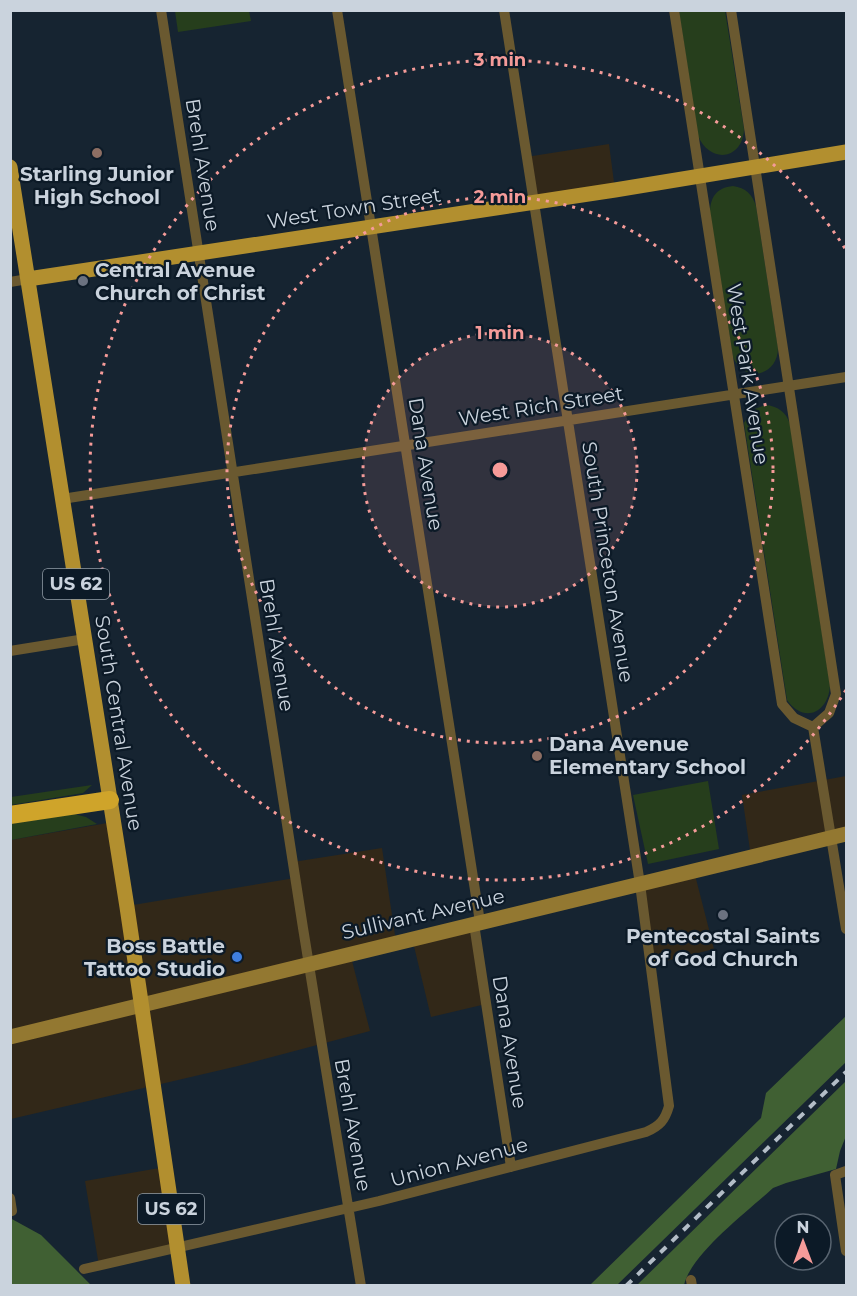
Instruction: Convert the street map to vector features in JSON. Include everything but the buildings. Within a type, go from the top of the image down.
[{"type":"highway","points":[[10,815],[110,800]]},
{"type":"main road","name":"West Town Street","points":[[28,279],[846,152]]},
{"type":"main road","name":"South Central Avenue","points":[[10,167],[142,1005],[183,1286]]},
{"type":"street","name":"Brehl Avenue","points":[[161,10],[361,1286]]},
{"type":"street","name":"Dana Avenue","points":[[338,10],[477,923],[511,1167]]},
{"type":"street","name":"South Princeton Avenue","points":[[504,10],[640,884],[669,1106],[665,1120]]},
{"type":"street","name":"West Park Avenue","points":[[674,10],[782,704],[794,718],[813,727],[829,713],[836,694],[731,10]]},
{"type":"street","name":"West Town Street","points":[[10,282],[28,279]]},
{"type":"street","name":"West Rich Street","points":[[62,499],[846,377]]},
{"type":"street","points":[[10,651],[85,639]]},
{"type":"street","points":[[813,727],[846,929]]},
{"type":"street","name":"Sullivant Avenue","points":[[10,1037],[846,834]]},
{"type":"street","name":"Union Avenue","points":[[84,1269],[349,1208],[511,1167],[646,1132],[657,1128],[665,1120]]},
{"type":"street","points":[[846,1171],[835,1175],[846,1251]]},
{"type":"street","points":[[10,1198],[12,1211]]},
{"type":"shaded area","points":[[609,144],[615,190],[533,201],[526,157]]},
{"type":"shaded area","points":[[846,776],[846,834],[751,857],[742,795]]},
{"type":"shaded area","points":[[113,822],[127,906],[295,878],[293,862],[382,848],[396,942],[350,953],[370,1031],[238,1066],[11,1119],[11,840]]},
{"type":"shaded area","points":[[694,871],[714,949],[650,965],[640,884]]},
{"type":"shaded area","points":[[474,924],[486,1004],[431,1017],[412,938]]},
{"type":"shaded area","points":[[165,1167],[176,1248],[99,1266],[85,1181]]},
{"type":"green space","points":[[175,11],[249,11],[251,21],[178,32]]},
{"type":"green space","points":[[679,11],[725,11],[744,129],[738,147],[726,155],[711,151],[698,136]]},
{"type":"green space","points":[[733,186],[748,192],[756,206],[778,348],[777,358],[773,365],[760,373],[745,371],[738,366],[733,357],[710,214],[715,194]]},
{"type":"green space","points":[[765,405],[781,410],[790,424],[830,686],[825,703],[820,709],[808,713],[801,712],[787,700],[744,423],[752,410]]},
{"type":"green space","points":[[708,781],[719,849],[648,864],[633,795]]},
{"type":"green space","points":[[92,785],[83,793],[11,805],[11,797]]},
{"type":"green space","points":[[74,814],[86,817],[97,824],[11,840],[11,824]]},
{"type":"green space","points":[[846,1016],[846,1062],[617,1285],[590,1285],[761,1118],[766,1093]]},
{"type":"green space","points":[[846,1081],[846,1136],[836,1169],[773,1188],[697,1260],[684,1285],[637,1285]]},
{"type":"green space","points":[[10,1218],[41,1235],[91,1285],[11,1285]]},
{"type":"railway","points":[[626,1286],[846,1072]]},
{"type":"place","name":"Starling Junior High School","points":[[97,153]]},
{"type":"place","name":"Central Avenue Church of Christ","points":[[83,281]]},
{"type":"place","name":"Dana Avenue Elementary School","points":[[537,756]]},
{"type":"place","name":"Pentecostal Saints of God Church","points":[[723,915]]},
{"type":"place","name":"Boss Battle Tattoo Studio","points":[[237,957]]}]
